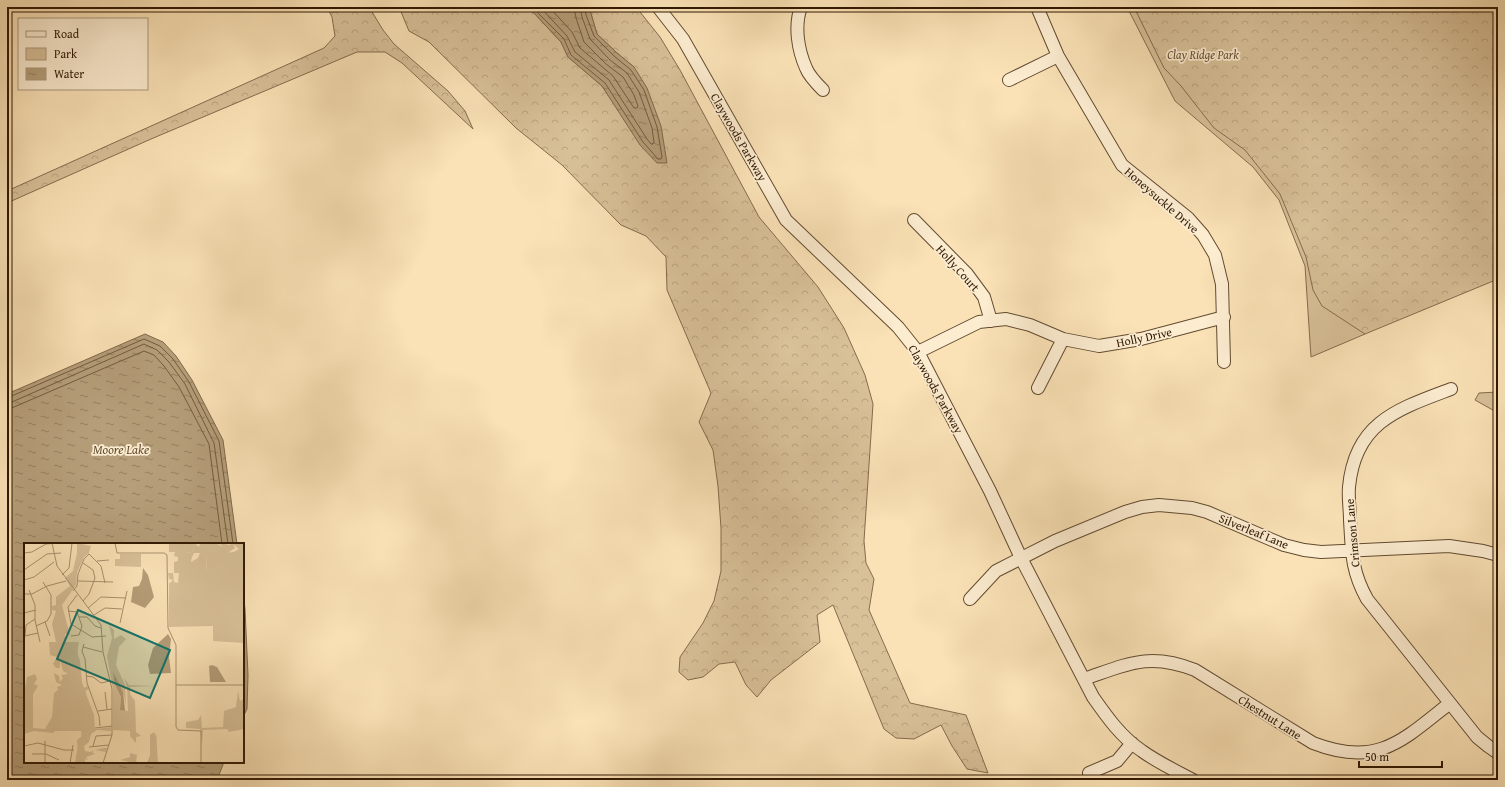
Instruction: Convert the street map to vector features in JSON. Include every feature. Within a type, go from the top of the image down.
[{"type":"street","name":"Claywoods Parkway","points":[[658,7],[683,39],[786,220],[898,327],[918,352],[990,491],[1021,558],[1093,696],[1107,717],[1132,743],[1142,751],[1193,780]]},
{"type":"street","points":[[801,7],[797,32],[801,52],[806,69],[823,90]]},
{"type":"street","name":"Honeysuckle Drive","points":[[1038,7],[1058,56],[1122,165],[1188,218],[1203,235],[1215,255],[1222,284],[1224,362]]},
{"type":"street","points":[[1009,80],[1058,56]]},
{"type":"street","name":"Holly Court","points":[[914,220],[967,274],[984,297],[991,321]]},
{"type":"street","name":"Holly Drive","points":[[918,352],[978,322],[1006,319],[1024,324],[1063,339],[1099,346],[1141,339],[1224,316]]},
{"type":"street","points":[[1038,388],[1063,339]]},
{"type":"street","name":"Crimson Lane","points":[[1451,389],[1408,405],[1386,418],[1372,431],[1362,444],[1354,462],[1348,489],[1352,551],[1359,585],[1367,599],[1477,736],[1498,753]]},
{"type":"street","name":"Silverleaf Lane","points":[[970,599],[996,571],[1055,541],[1125,512],[1142,507],[1160,505],[1185,507],[1207,512],[1284,545],[1304,550],[1321,552],[1450,546],[1498,555]]},
{"type":"street","name":"Chestnut Lane","points":[[1084,679],[1135,662],[1151,660],[1180,664],[1195,670],[1313,743],[1330,749],[1361,753],[1376,751],[1407,737],[1450,703]]},
{"type":"street","points":[[1089,773],[1117,761],[1132,743]]},
{"type":"green space","points":[[327,7],[369,7],[383,30],[394,44],[448,91],[465,111],[473,129],[402,63],[385,52],[357,52],[151,139],[7,203],[7,191],[324,48],[335,36],[332,17]]},
{"type":"green space","points":[[399,7],[525,7],[534,13],[561,42],[568,57],[602,86],[619,111],[634,67],[597,34],[589,7],[636,7],[660,37],[680,70],[759,217],[818,287],[844,328],[865,375],[873,404],[864,541],[866,563],[874,579],[869,610],[910,703],[966,715],[988,773],[967,769],[952,746],[941,725],[914,739],[896,738],[884,729],[833,605],[817,615],[820,642],[771,680],[757,697],[746,685],[735,662],[719,664],[703,677],[688,680],[679,672],[680,657],[703,623],[714,601],[721,571],[721,528],[718,486],[713,450],[699,422],[711,393],[667,290],[666,257],[646,236],[621,225],[562,165],[516,128],[429,42],[409,31]]},
{"type":"green space","name":"Clay Ridge Park","points":[[1127,7],[1234,7],[1365,334],[1311,357],[1305,266],[1279,200],[1253,167],[1175,101]]},
{"type":"green space","points":[[1134,7],[1498,7],[1498,279],[1365,334],[1322,306],[1313,290],[1306,257],[1280,194],[1245,150],[1214,128],[1181,86],[1164,68]]},
{"type":"green space","points":[[1498,392],[1498,413],[1475,400],[1479,393]]},
{"type":"water","points":[[525,7],[589,7],[597,34],[634,67],[647,88],[661,126],[667,163],[657,163],[640,145],[602,86],[568,57],[561,42],[534,13]]},
{"type":"water","name":"Moore Lake","points":[[145,334],[163,342],[176,356],[192,380],[223,440],[237,543],[24,543],[24,763],[224,763],[217,780],[12,780],[7,759],[7,394]]},
{"type":"water","points":[[244,600],[248,675],[247,709],[244,715]]}]
